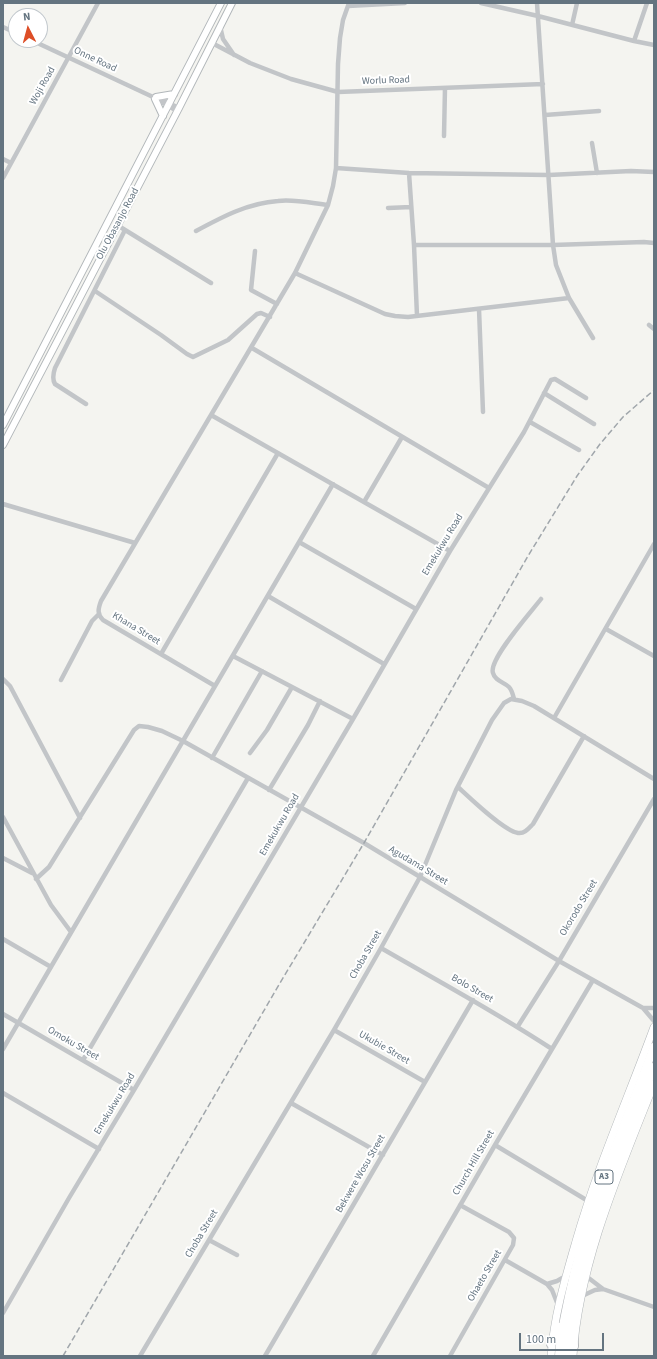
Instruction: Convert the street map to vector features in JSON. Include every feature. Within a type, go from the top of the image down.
[{"type":"highway","name":"A3","points":[[559,1356],[560,1343],[574,1271],[590,1215],[654,1047]]},
{"type":"highway","name":"A3","points":[[567,1356],[567,1342],[578,1294],[605,1195],[654,1067]]},
{"type":"highway","points":[[574,1346],[573,1333],[578,1294]]},
{"type":"highway","points":[[551,1344],[566,1310]]},
{"type":"main road","name":"Olu Obasanjo Road","points":[[3,425],[6,414],[169,105],[221,3]]},
{"type":"main road","name":"Olu Obasanjo Road","points":[[3,444],[232,3]]},
{"type":"main road","points":[[163,116],[154,98],[174,94]]},
{"type":"main road","points":[[551,1356],[551,1344],[564,1277],[588,1201],[654,1027]]},
{"type":"main road","points":[[578,1294],[586,1276],[608,1204],[653,1089]]},
{"type":"main road","points":[[573,1356],[574,1346]]},
{"type":"street","name":"Woji Road","points":[[3,178],[98,3]]},
{"type":"street","points":[[349,5],[405,3]]},
{"type":"street","points":[[481,3],[654,46]]},
{"type":"street","points":[[537,3],[550,175],[553,246],[556,265],[569,298],[593,338]]},
{"type":"street","points":[[572,25],[577,3]]},
{"type":"street","points":[[634,41],[646,3]]},
{"type":"street","name":"Khana Street","points":[[215,686],[103,620],[99,614],[98,608],[135,543],[296,273],[328,205],[336,168],[340,38],[343,20],[349,5]]},
{"type":"street","points":[[220,26],[224,39],[235,56]]},
{"type":"street","name":"Worlu Road","points":[[212,43],[235,56],[291,79],[338,92],[543,84]]},
{"type":"street","name":"Onne Road","points":[[47,48],[178,109]]},
{"type":"street","points":[[444,136],[445,88]]},
{"type":"street","points":[[545,115],[599,111]]},
{"type":"street","points":[[592,143],[597,173]]},
{"type":"street","points":[[3,159],[11,163]]},
{"type":"street","points":[[336,168],[409,173],[550,175],[654,172]]},
{"type":"street","points":[[409,173],[417,316]]},
{"type":"street","points":[[196,230],[232,212],[262,203],[279,200],[328,205]]},
{"type":"street","points":[[388,208],[411,207]]},
{"type":"street","points":[[117,225],[211,283]]},
{"type":"street","points":[[86,404],[55,384],[53,382],[53,373],[125,230]]},
{"type":"street","points":[[414,244],[553,246],[644,242],[654,244]]},
{"type":"street","points":[[255,251],[251,290],[277,304]]},
{"type":"street","points":[[296,273],[385,314],[395,316],[417,316],[569,298]]},
{"type":"street","points":[[95,291],[193,357],[228,340],[257,314],[264,314],[270,317]]},
{"type":"street","points":[[479,309],[483,412]]},
{"type":"street","points":[[649,325],[654,329]]},
{"type":"street","points":[[252,348],[489,488]]},
{"type":"street","name":"Emekukwu Road","points":[[3,1313],[353,719],[450,551],[530,422],[551,380],[555,379],[586,398]]},
{"type":"street","points":[[544,393],[594,424]]},
{"type":"street","points":[[211,415],[450,551]]},
{"type":"street","points":[[530,422],[579,450]]},
{"type":"street","points":[[364,502],[402,437]]},
{"type":"street","points":[[161,654],[278,453]]},
{"type":"street","points":[[3,1049],[333,484]]},
{"type":"street","points":[[3,504],[135,543]]},
{"type":"street","points":[[299,542],[416,609]]},
{"type":"street","points":[[554,718],[654,544]]},
{"type":"street","points":[[268,596],[384,664]]},
{"type":"street","points":[[541,599],[501,650],[492,667],[492,672],[495,677],[509,688],[514,699],[522,700],[534,706],[654,779]]},
{"type":"street","points":[[61,680],[92,621],[99,614]]},
{"type":"street","points":[[606,629],[654,656]]},
{"type":"street","points":[[232,656],[353,719]]},
{"type":"street","points":[[212,758],[238,716],[262,671]]},
{"type":"street","points":[[3,679],[10,686],[80,818],[49,867],[36,879]]},
{"type":"street","points":[[250,753],[267,730],[292,687]]},
{"type":"street","name":"Choba Street","points":[[140,1356],[291,1103],[381,948],[420,877],[458,788],[492,720],[504,703],[514,699]]},
{"type":"street","points":[[269,790],[308,725],[320,701]]},
{"type":"street","name":"Agudama Street","points":[[80,818],[135,728],[139,726],[148,727],[183,741],[364,843],[559,961],[643,1008]]},
{"type":"street","points":[[458,788],[502,825],[514,832],[522,833],[527,831],[534,824],[584,736]]},
{"type":"street","points":[[83,1060],[248,778]]},
{"type":"street","name":"Okorodo Street","points":[[518,1026],[559,961],[654,799]]},
{"type":"street","points":[[3,817],[50,905],[71,932]]},
{"type":"street","points":[[3,858],[32,873]]},
{"type":"street","points":[[3,939],[51,967]]},
{"type":"street","name":"Bolo Street","points":[[381,948],[518,1026],[552,1049]]},
{"type":"street","name":"Church Hill Street","points":[[373,1356],[495,1145],[593,980]]},
{"type":"street","name":"Bekwere Wosu Street","points":[[265,1356],[473,1000]]},
{"type":"street","points":[[643,1008],[654,1008]]},
{"type":"street","points":[[643,1008],[654,1022]]},
{"type":"street","name":"Omoku Street","points":[[3,1014],[134,1090]]},
{"type":"street","name":"Ukubie Street","points":[[334,1030],[425,1082]]},
{"type":"street","points":[[3,1093],[99,1149]]},
{"type":"street","points":[[291,1103],[382,1155]]},
{"type":"street","points":[[495,1145],[588,1201]]},
{"type":"street","name":"Ohaeto Street","points":[[450,1356],[513,1246],[514,1238],[509,1232],[460,1205]]},
{"type":"street","points":[[209,1240],[237,1256]]},
{"type":"street","points":[[505,1260],[547,1284],[555,1296],[558,1305]]},
{"type":"street","points":[[586,1276],[603,1289],[654,1307]]},
{"type":"street","points":[[547,1284],[564,1277]]},
{"type":"street","points":[[578,1294],[603,1289]]},
{"type":"railway","points":[[63,1356],[280,983],[364,843],[528,556],[577,476],[600,444],[623,417],[654,390]]}]
